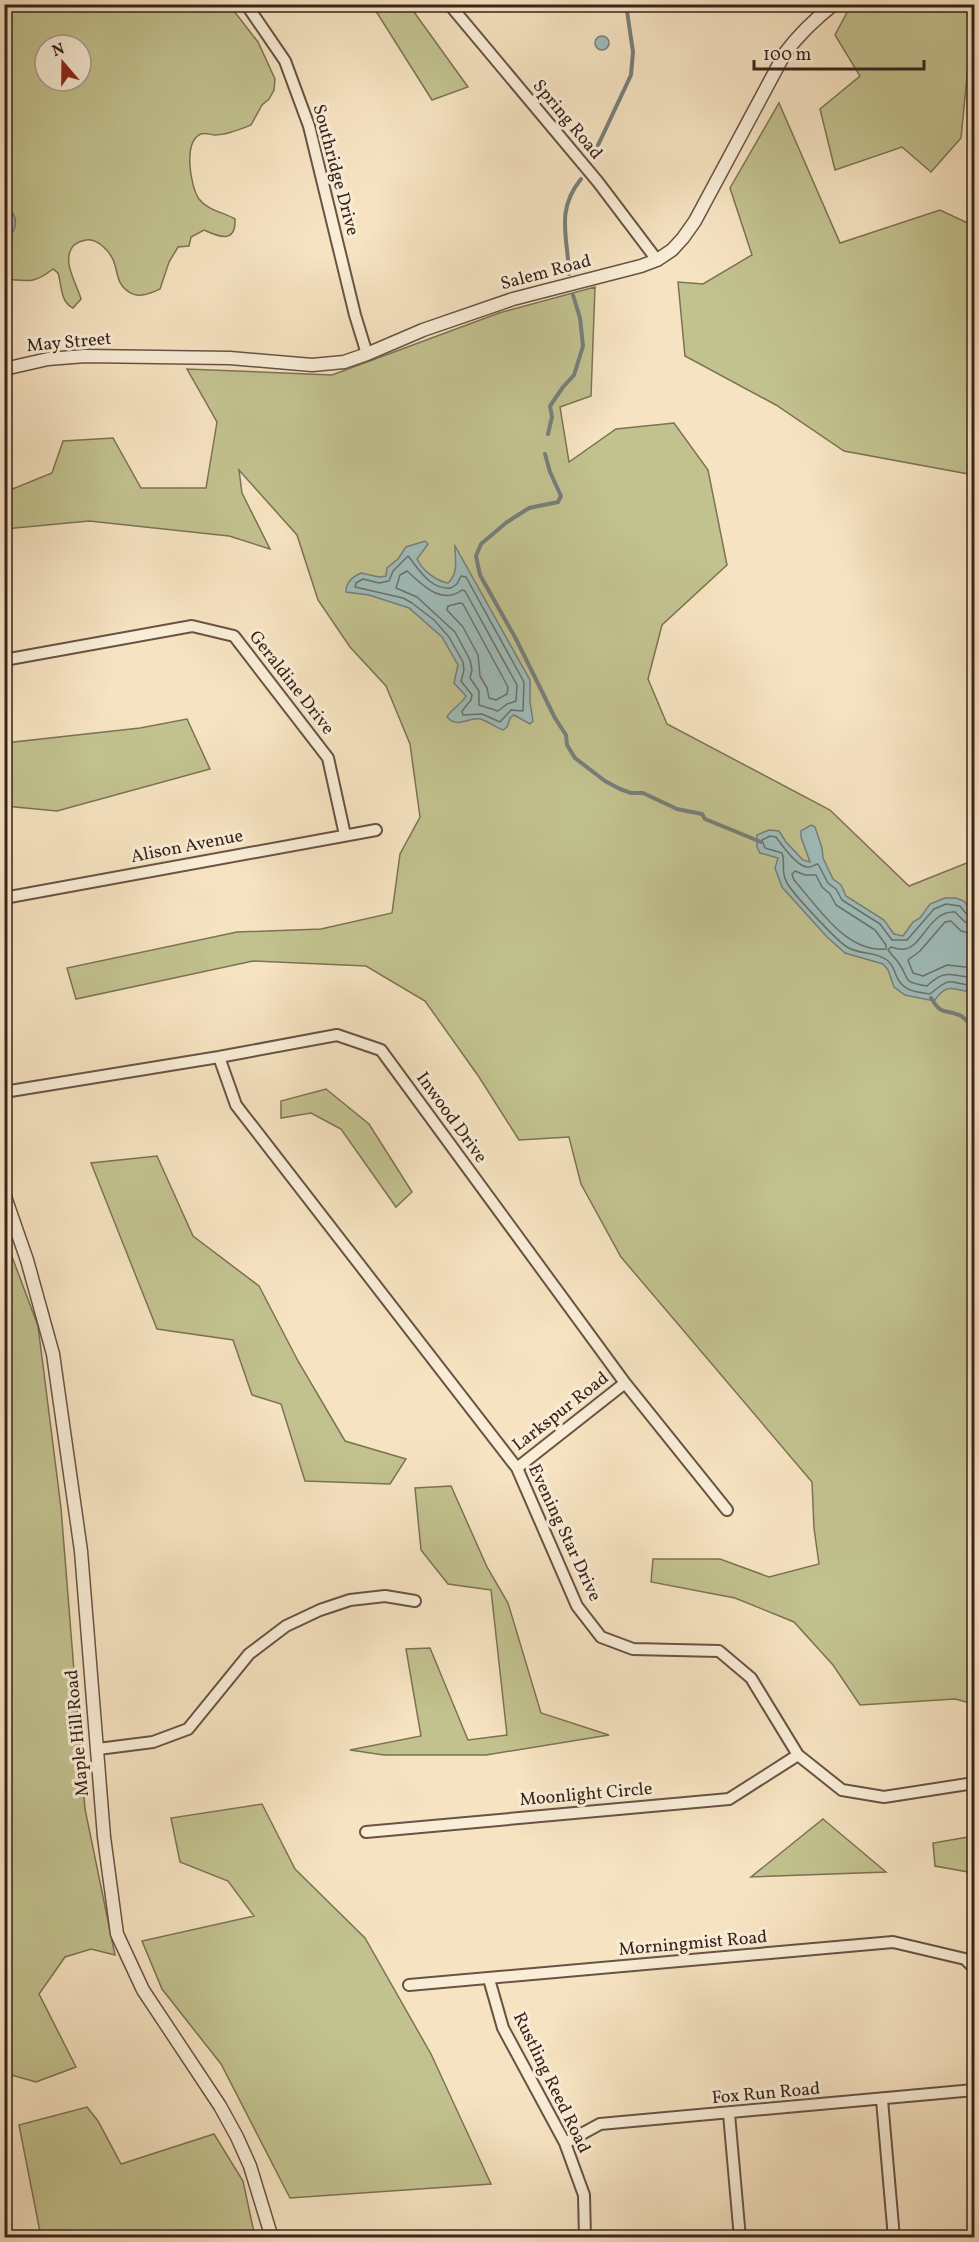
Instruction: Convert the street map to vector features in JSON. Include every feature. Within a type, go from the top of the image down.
[{"type":"street","name":"Southridge Drive","points":[[246,4],[285,61],[309,126],[355,315],[367,354]]},
{"type":"street","name":"Spring Road","points":[[448,4],[598,182],[657,260]]},
{"type":"street","name":"Salem Road","points":[[137,357],[230,358],[312,365],[344,362],[423,330],[502,303],[657,260],[672,250],[695,221],[785,53],[799,34],[834,4]]},
{"type":"street","name":"May Street","points":[[4,369],[48,359],[137,357]]},
{"type":"street","name":"Geraldine Drive","points":[[4,660],[192,626],[234,636],[328,758],[345,835]]},
{"type":"street","name":"Alison Avenue","points":[[4,898],[376,830]]},
{"type":"street","name":"Inwood Drive","points":[[4,1092],[338,1035],[381,1050],[625,1383],[727,1510]]},
{"type":"street","name":"Evening Star Drive","points":[[219,1057],[236,1105],[517,1468],[577,1606],[601,1636],[633,1649],[719,1652],[752,1678],[798,1755],[842,1790],[884,1797],[975,1783]]},
{"type":"street","name":"Maple Hill Road","points":[[4,1194],[27,1260],[53,1354],[81,1551],[104,1837],[117,1934],[143,1990],[220,2106],[237,2138],[250,2166],[272,2238]]},
{"type":"street","name":"Larkspur Road","points":[[517,1468],[625,1383]]},
{"type":"street","points":[[98,1749],[153,1742],[188,1729],[249,1654],[286,1626],[320,1610],[350,1600],[385,1596],[415,1601]]},
{"type":"street","name":"Moonlight Circle","points":[[366,1832],[729,1799],[798,1755]]},
{"type":"street","name":"Morningmist Road","points":[[409,1985],[893,1942],[965,1959],[975,1968]]},
{"type":"street","name":"Rustling Reed Road","points":[[489,1978],[503,2028],[565,2143],[584,2195],[585,2238]]},
{"type":"street","name":"Fox Run Road","points":[[565,2143],[600,2124],[975,2090]]},
{"type":"street","points":[[882,2100],[894,2238]]},
{"type":"street","points":[[729,2114],[740,2238]]},
{"type":"green space","points":[[4,5],[223,5],[234,11],[258,42],[275,79],[274,90],[251,125],[224,134],[203,133],[195,138],[190,154],[191,175],[199,199],[211,208],[235,219],[233,232],[230,235],[221,236],[204,230],[191,237],[189,246],[178,247],[169,262],[160,289],[145,295],[133,294],[125,289],[119,280],[111,256],[104,247],[91,240],[77,243],[70,252],[69,265],[81,299],[73,308],[66,302],[58,273],[53,269],[36,279],[5,279]]},
{"type":"green space","points":[[372,5],[409,5],[468,87],[432,100]]},
{"type":"green space","points":[[851,5],[974,5],[961,138],[931,172],[902,147],[835,170],[820,109],[860,76],[835,35]]},
{"type":"green space","points":[[779,103],[840,243],[940,210],[974,226],[974,475],[844,451],[776,405],[685,356],[678,282],[703,284],[752,255],[730,188]]},
{"type":"green space","points":[[595,287],[591,396],[560,407],[569,462],[616,429],[674,423],[708,470],[727,565],[662,625],[648,679],[667,724],[830,810],[909,886],[974,860],[974,1704],[955,1699],[860,1705],[833,1665],[794,1622],[735,1598],[651,1582],[653,1559],[720,1559],[769,1577],[819,1564],[814,1528],[812,1482],[621,1257],[581,1184],[569,1137],[519,1140],[479,1077],[425,1001],[366,966],[253,961],[76,999],[67,968],[237,932],[321,929],[392,913],[400,854],[420,817],[410,744],[386,686],[350,647],[318,600],[297,535],[239,470],[242,493],[270,549],[229,536],[89,521],[5,529],[5,492],[52,473],[63,441],[113,438],[141,488],[206,488],[217,422],[187,369],[332,375],[499,313]]},
{"type":"green space","points":[[187,719],[210,769],[57,811],[5,806],[5,743],[140,728]]},
{"type":"green space","points":[[326,1089],[369,1124],[412,1192],[396,1207],[341,1129],[311,1113],[281,1118],[281,1101]]},
{"type":"green space","points":[[157,1156],[193,1236],[259,1286],[298,1361],[345,1441],[406,1459],[390,1484],[305,1481],[281,1404],[252,1395],[233,1340],[157,1329],[91,1163]]},
{"type":"green space","points":[[5,1238],[38,1326],[61,1508],[85,1809],[115,1955],[91,1949],[65,1957],[39,1994],[76,2067],[36,2082],[4,2073]]},
{"type":"green space","points":[[451,1486],[487,1567],[508,1603],[541,1713],[609,1735],[486,1755],[384,1755],[350,1750],[421,1736],[406,1649],[430,1648],[468,1740],[507,1735],[491,1590],[448,1584],[421,1550],[415,1488]]},
{"type":"green space","points":[[262,1804],[295,1869],[365,1938],[431,2054],[491,2184],[290,2198],[221,2064],[162,1989],[142,1941],[254,1916],[228,1881],[180,1862],[171,1818]]},
{"type":"green space","points":[[823,1819],[886,1872],[751,1877]]},
{"type":"green space","points":[[974,1836],[974,1873],[935,1866],[933,1843]]},
{"type":"green space","points":[[87,2107],[98,2121],[121,2164],[214,2134],[243,2181],[255,2237],[41,2237],[19,2125]]},
{"type":"water","points":[[602,36],[607,38],[609,43],[607,48],[602,50],[597,48],[595,43],[597,38]]},
{"type":"water","points":[[5,206],[13,214],[16,222],[13,231],[5,239]]},
{"type":"water","points":[[425,541],[428,544],[417,559],[430,574],[448,583],[455,571],[455,546],[530,680],[533,721],[530,724],[514,715],[503,730],[480,719],[459,722],[451,720],[447,717],[466,696],[454,683],[458,665],[442,637],[409,608],[369,595],[346,592],[348,583],[355,576],[361,573],[379,577],[386,576],[387,568],[398,559],[406,547]]},
{"type":"water","points":[[811,825],[815,827],[823,858],[833,879],[841,885],[846,896],[884,920],[894,934],[903,936],[930,904],[945,898],[964,901],[974,915],[974,991],[952,988],[944,990],[934,1001],[905,995],[894,987],[888,970],[883,964],[845,953],[827,937],[782,887],[775,868],[778,858],[760,853],[757,847],[757,835],[769,830],[779,831],[803,860],[810,862],[801,831]]},
{"type":"waterway","points":[[592,158],[631,75],[633,52],[626,4]]},
{"type":"waterway","points":[[569,274],[566,213],[568,202],[581,179]]},
{"type":"waterway","points":[[548,434],[552,417],[550,406],[574,375],[583,346],[580,318],[573,295]]},
{"type":"waterway","points":[[545,454],[561,496],[558,502],[529,508],[507,522],[481,544],[476,556],[480,575],[566,735],[567,745],[575,758],[605,781],[620,789],[631,793],[643,793],[677,809],[702,814],[705,819],[761,842]]},
{"type":"waterway","points":[[931,998],[941,1010],[961,1016],[974,1028]]}]
